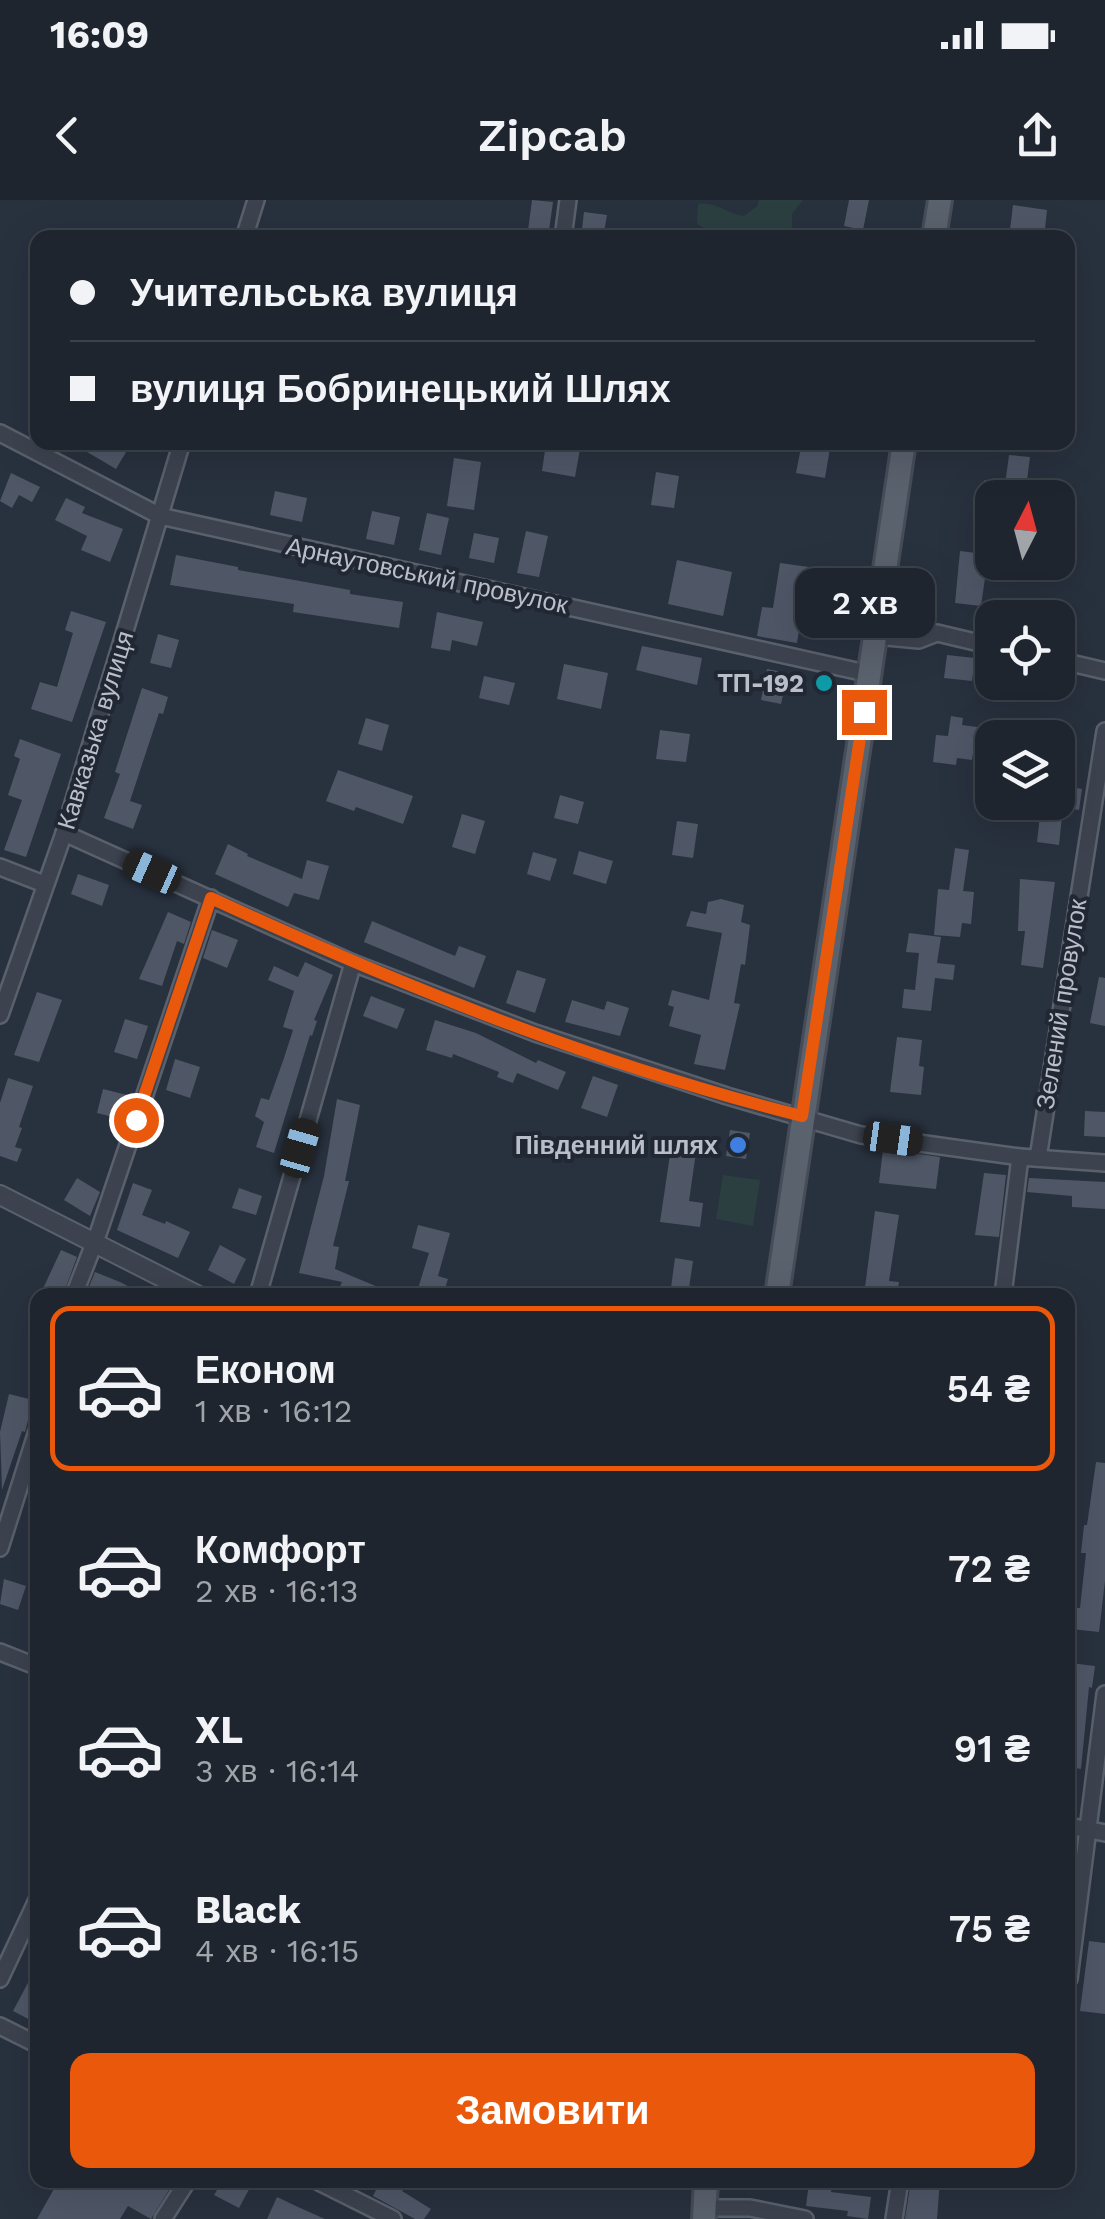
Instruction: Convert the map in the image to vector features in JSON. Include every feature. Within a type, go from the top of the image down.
[{"type":"main road","points":[[935,230],[940,200]]},
{"type":"main road","points":[[778,1288],[903,450]]},
{"type":"main road","points":[[704,2214],[706,2188]]},
{"type":"street","points":[[247,230],[256,200]]},
{"type":"street","points":[[564,230],[568,200]]},
{"type":"street","name":"Арнаутовський провулок","points":[[0,432],[30,448]]},
{"type":"street","name":"Арнаутовський провулок","points":[[34,450],[160,516],[870,674]]},
{"type":"street","name":"Кавказька вулиця","points":[[0,1015],[64,833],[180,450]]},
{"type":"street","points":[[876,636],[919,640],[937,633],[975,642]]},
{"type":"street","points":[[1075,664],[1105,671]]},
{"type":"street","name":"Зелений провулок","points":[[1038,1158],[1105,731]]},
{"type":"street","points":[[64,833],[354,964],[535,1033],[728,1096],[861,1134],[1020,1157],[1105,1163]]},
{"type":"street","points":[[0,868],[44,884]]},
{"type":"street","points":[[77,1288],[211,898]]},
{"type":"street","points":[[260,1288],[354,964]]},
{"type":"street","points":[[1004,1288],[1020,1157]]},
{"type":"street","points":[[0,1195],[184,1288]]},
{"type":"street","points":[[0,1548],[30,1453]]},
{"type":"street","points":[[0,1652],[30,1663]]},
{"type":"street","points":[[1075,1929],[1105,1694]]},
{"type":"street","points":[[1075,1827],[1105,1832]]},
{"type":"street","points":[[0,1979],[30,1915]]},
{"type":"street","points":[[0,2026],[30,2041]]},
{"type":"street","points":[[163,2219],[183,2188]]},
{"type":"street","points":[[331,2188],[393,2219]]},
{"type":"street","points":[[894,2219],[899,2188]]},
{"type":"street","points":[[704,2214],[750,2208],[804,2219]]},
{"type":"shaded area","points":[[759,200],[803,200],[792,214],[788,230],[708,230],[697,224],[698,204],[711,204],[744,216]]},
{"type":"shaded area","points":[[723,1175],[760,1180],[753,1226],[716,1219]]},
{"type":"building","points":[[532,200],[553,202],[549,230],[528,230]]},
{"type":"building","points":[[849,200],[869,200],[863,230],[844,226]]},
{"type":"building","points":[[1013,205],[1047,210],[1045,230],[1010,230]]},
{"type":"building","points":[[584,212],[607,215],[604,230],[582,230]]},
{"type":"building","points":[[84,450],[127,450],[116,469]]},
{"type":"building","points":[[545,450],[580,450],[575,477],[542,471]]},
{"type":"building","points":[[800,450],[830,450],[825,478],[796,473]]},
{"type":"building","points":[[1009,455],[1030,457],[1027,480],[1006,480]]},
{"type":"building","points":[[454,458],[481,462],[474,510],[447,506]]},
{"type":"building","points":[[656,472],[679,476],[674,508],[651,505]]},
{"type":"building","points":[[11,473],[40,487],[32,502],[19,495],[12,508],[0,501]]},
{"type":"building","points":[[275,491],[307,498],[302,522],[270,515]]},
{"type":"building","points":[[66,498],[85,507],[82,513],[123,529],[110,562],[81,550],[87,536],[55,520]]},
{"type":"building","points":[[372,511],[400,517],[394,545],[366,539]]},
{"type":"building","points":[[427,513],[449,518],[441,555],[419,550]]},
{"type":"building","points":[[526,531],[548,536],[539,577],[517,573]]},
{"type":"building","points":[[474,533],[499,538],[494,563],[469,558]]},
{"type":"building","points":[[960,551],[975,553],[975,580],[985,580],[982,600],[975,600],[975,605],[955,603]]},
{"type":"building","points":[[176,555],[403,602],[399,628],[293,612],[294,604],[170,585]]},
{"type":"building","points":[[677,560],[732,572],[723,616],[668,604]]},
{"type":"building","points":[[780,563],[809,567],[797,643],[757,636],[762,607],[773,608]]},
{"type":"building","points":[[71,611],[106,622],[72,722],[31,709],[40,682],[57,687],[73,633],[65,630]]},
{"type":"building","points":[[437,612],[483,622],[477,646],[452,640],[450,651],[431,648]]},
{"type":"building","points":[[158,634],[179,640],[171,668],[150,663]]},
{"type":"building","points":[[642,646],[702,658],[697,685],[636,670]]},
{"type":"building","points":[[947,655],[975,658],[972,681],[944,678]]},
{"type":"building","points":[[564,664],[608,673],[601,709],[557,699]]},
{"type":"building","points":[[767,669],[788,673],[781,704],[761,700]]},
{"type":"building","points":[[484,676],[515,683],[509,705],[479,698]]},
{"type":"building","points":[[142,688],[168,697],[130,801],[142,805],[133,829],[104,818],[120,774],[115,772]]},
{"type":"building","points":[[951,716],[963,718],[962,725],[975,727],[972,760],[957,758],[956,765],[933,762],[936,735],[948,736]]},
{"type":"building","points":[[366,718],[389,725],[382,751],[358,744]]},
{"type":"building","points":[[660,730],[690,734],[686,762],[656,759]]},
{"type":"building","points":[[20,739],[61,754],[26,857],[4,850],[22,800],[8,795],[20,759],[14,756]]},
{"type":"building","points":[[338,770],[413,796],[403,824],[326,801]]},
{"type":"building","points":[[1075,788],[1082,789],[1079,810],[1075,809]]},
{"type":"building","points":[[560,795],[584,802],[578,824],[554,818]]},
{"type":"building","points":[[462,814],[485,821],[475,854],[452,847]]},
{"type":"building","points":[[1039,820],[1062,820],[1059,845],[1037,842]]},
{"type":"building","points":[[677,821],[698,824],[693,858],[672,855]]},
{"type":"building","points":[[228,844],[302,879],[307,860],[329,866],[319,900],[294,893],[288,907],[215,874]]},
{"type":"building","points":[[955,848],[969,850],[963,891],[974,892],[971,924],[962,923],[960,937],[934,935],[938,889],[949,890]]},
{"type":"building","points":[[579,851],[613,861],[606,884],[573,874]]},
{"type":"building","points":[[533,852],[557,859],[550,881],[527,874]]},
{"type":"building","points":[[78,874],[109,885],[102,906],[71,894]]},
{"type":"building","points":[[1020,879],[1055,882],[1043,968],[1021,965],[1025,931],[1018,931]]},
{"type":"building","points":[[721,899],[744,905],[741,922],[750,925],[745,965],[741,964],[734,1003],[740,1004],[725,1070],[694,1064],[701,1035],[669,1026],[674,1007],[668,1005],[672,990],[709,1000],[722,933],[686,926],[691,911],[706,914],[708,902]]},
{"type":"building","points":[[168,912],[191,922],[184,944],[177,941],[162,986],[139,979]]},
{"type":"building","points":[[372,921],[455,956],[459,946],[486,956],[474,988],[364,942]]},
{"type":"building","points":[[212,930],[238,940],[227,968],[203,958]]},
{"type":"building","points":[[909,933],[941,937],[937,963],[955,965],[953,980],[935,978],[931,1011],[902,1008],[904,989],[915,990],[919,953],[906,952]]},
{"type":"building","points":[[305,962],[333,975],[314,1020],[317,1021],[274,1153],[256,1147],[264,1122],[255,1116],[261,1098],[269,1100],[293,1030],[283,1027],[294,991],[268,980],[274,966],[298,977]]},
{"type":"building","points":[[517,970],[546,979],[535,1013],[506,1003]]},
{"type":"building","points":[[1099,977],[1105,978],[1105,1026],[1090,1023]]},
{"type":"building","points":[[37,992],[62,1000],[39,1062],[14,1055]]},
{"type":"building","points":[[371,996],[405,1009],[397,1029],[363,1016]]},
{"type":"building","points":[[572,1000],[604,1010],[607,1001],[629,1008],[620,1036],[565,1022]]},
{"type":"building","points":[[125,1019],[148,1026],[137,1059],[114,1052]]},
{"type":"building","points":[[435,1020],[476,1033],[536,1063],[538,1060],[566,1072],[558,1090],[517,1073],[513,1083],[497,1077],[499,1072],[453,1054],[452,1058],[426,1050]]},
{"type":"building","points":[[897,1037],[922,1040],[921,1095],[890,1092]]},
{"type":"building","points":[[175,1059],[200,1067],[190,1098],[166,1090]]},
{"type":"building","points":[[593,1076],[618,1085],[607,1117],[581,1108]]},
{"type":"building","points":[[8,1078],[33,1086],[19,1127],[22,1128],[15,1147],[22,1149],[17,1162],[0,1156],[0,1103]]},
{"type":"building","points":[[103,1089],[127,1095],[121,1119],[97,1113]]},
{"type":"building","points":[[337,1099],[360,1105],[345,1181],[349,1181],[333,1246],[339,1247],[335,1269],[380,1288],[339,1288],[342,1282],[299,1273],[324,1176]]},
{"type":"building","points":[[1085,1111],[1105,1112],[1105,1137],[1084,1136]]},
{"type":"building","name":"Південний шлях","points":[[730,1130],[750,1133],[746,1159],[726,1156]]},
{"type":"building","points":[[671,1148],[696,1152],[689,1201],[703,1203],[700,1227],[660,1222]]},
{"type":"building","points":[[883,1149],[940,1157],[936,1189],[879,1183]]},
{"type":"building","points":[[984,1173],[1006,1175],[999,1237],[975,1235]]},
{"type":"building","points":[[77,1178],[100,1192],[90,1216],[64,1200]]},
{"type":"building","points":[[1029,1178],[1105,1182],[1105,1209],[1072,1207],[1072,1196],[1027,1192]]},
{"type":"building","points":[[133,1183],[152,1190],[142,1215],[190,1232],[178,1258],[117,1230]]},
{"type":"building","points":[[239,1188],[262,1196],[256,1215],[232,1208]]},
{"type":"building","points":[[875,1211],[899,1215],[889,1281],[899,1282],[898,1288],[865,1288]]},
{"type":"building","points":[[418,1225],[450,1233],[438,1276],[448,1279],[445,1288],[418,1288],[429,1253],[412,1248]]},
{"type":"building","points":[[220,1245],[246,1259],[234,1284],[208,1270]]},
{"type":"building","points":[[61,1250],[77,1257],[66,1288],[43,1288]]},
{"type":"building","points":[[675,1258],[693,1261],[689,1288],[671,1288]]},
{"type":"building","points":[[95,1272],[132,1288],[88,1288]]},
{"type":"building","points":[[9,1394],[30,1399],[25,1432],[22,1431],[2,1490],[0,1432]]},
{"type":"building","points":[[1096,1462],[1105,1463],[1105,1581],[1099,1632],[1075,1629]]},
{"type":"building","points":[[4,1579],[26,1586],[18,1610],[0,1604]]},
{"type":"building","points":[[1075,1664],[1095,1666],[1092,1688],[1089,1687],[1081,1769],[1075,1768]]},
{"type":"building","points":[[1089,1941],[1105,1943],[1105,2014],[1080,2011]]},
{"type":"building","points":[[30,1979],[30,2020],[13,2011]]},
{"type":"building","points":[[54,2188],[169,2190],[151,2219],[128,2206],[120,2219],[37,2219]]},
{"type":"building","points":[[218,2188],[250,2188],[239,2208],[214,2195]]},
{"type":"building","points":[[377,2188],[404,2188],[402,2191],[431,2209],[424,2219],[415,2219],[373,2196]]},
{"type":"building","points":[[808,2188],[832,2188],[831,2192],[871,2197],[868,2219],[847,2216],[848,2211],[806,2206]]},
{"type":"building","points":[[910,2188],[939,2188],[937,2219],[905,2219]]},
{"type":"building","points":[[277,2197],[298,2207],[325,2219],[267,2219]]},
{"type":"place","name":"ТП-192","points":[[824,683]]},
{"type":"place","name":"Південний шлях","points":[[738,1145]]},
{"type":"route","points":[[136,1120],[211,898],[354,964],[535,1033],[802,1116],[864,712]]}]
